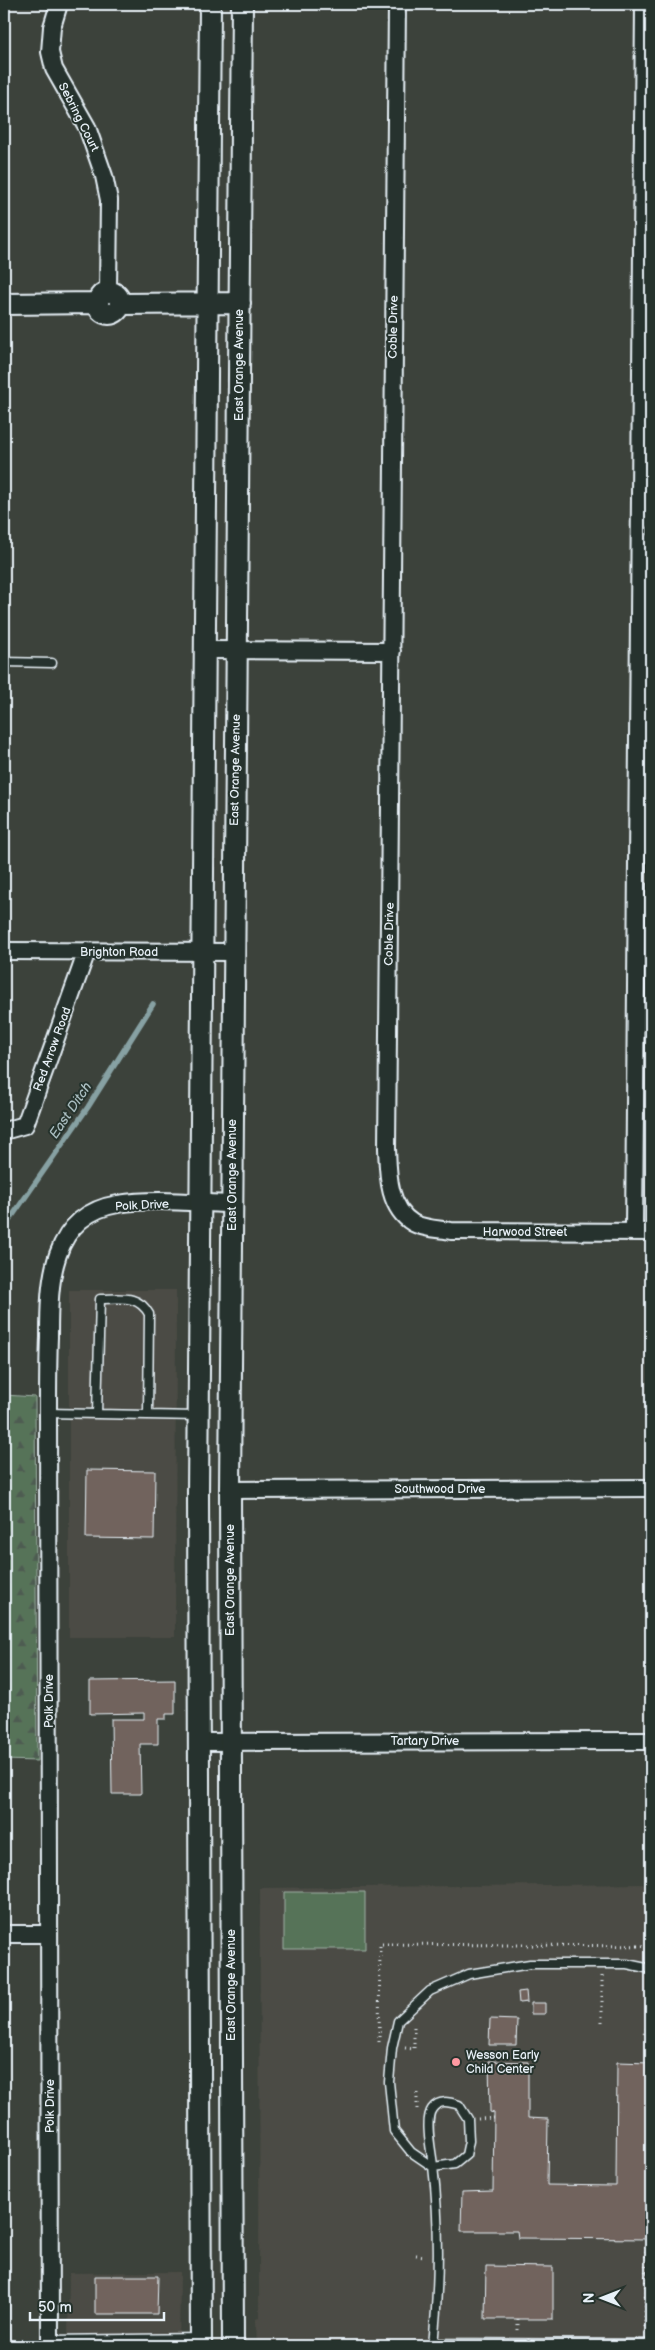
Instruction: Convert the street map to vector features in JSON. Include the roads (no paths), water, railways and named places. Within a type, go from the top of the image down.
[{"type":"street","name":"Sebring Court","points":[[59,4],[52,27],[50,52],[54,69],[87,127],[104,176],[109,200],[109,299]]},
{"type":"street","points":[[201,2342],[198,1742],[199,1416],[210,4]]},
{"type":"street","name":"East Orange Avenue","points":[[232,2346],[230,1490],[242,4]]},
{"type":"street","name":"Coble Drive","points":[[397,4],[387,1148],[390,1189],[404,1214]]},
{"type":"street","points":[[634,1232],[644,4]]},
{"type":"street","points":[[4,304],[109,299],[240,303]]},
{"type":"street","points":[[204,650],[392,651]]},
{"type":"street","name":"Brighton Road","points":[[4,951],[234,952]]},
{"type":"street","name":"Red Arrow Road","points":[[4,1131],[25,1125],[87,951]]},
{"type":"street","name":"Polk Drive","points":[[50,2343],[49,1286],[57,1254],[68,1235],[82,1220],[98,1210],[117,1204],[232,1204]]},
{"type":"street","name":"Harwood Street","points":[[404,1214],[413,1222],[425,1227],[451,1231],[651,1232]]},
{"type":"street","name":"Southwood Drive","points":[[230,1490],[651,1488]]},
{"type":"street","name":"Tartary Drive","points":[[198,1742],[651,1741]]},
{"type":"street","points":[[4,1934],[49,1934]]},
{"type":"lane","points":[[4,662],[52,662]]},
{"type":"lane","points":[[97,1414],[100,1298],[134,1299],[144,1306],[149,1314],[148,1415]]},
{"type":"lane","points":[[48,1413],[199,1416]]},
{"type":"lane","points":[[648,2343],[433,2345],[437,2258],[433,2167],[428,2129],[430,2110],[438,2104],[447,2101],[459,2105],[468,2119],[469,2141],[466,2155],[455,2164],[433,2167],[411,2152],[394,2131],[389,2082],[392,2048],[398,2021],[430,1991],[469,1974],[530,1964],[627,1964],[651,1969]]},
{"type":"lane","points":[[50,2343],[201,2342]]},
{"type":"waterway","name":"East Ditch","points":[[4,1228],[88,1107],[153,1004]]},
{"type":"place","name":"Wesson Early Child Center","points":[[456,2062]]}]
